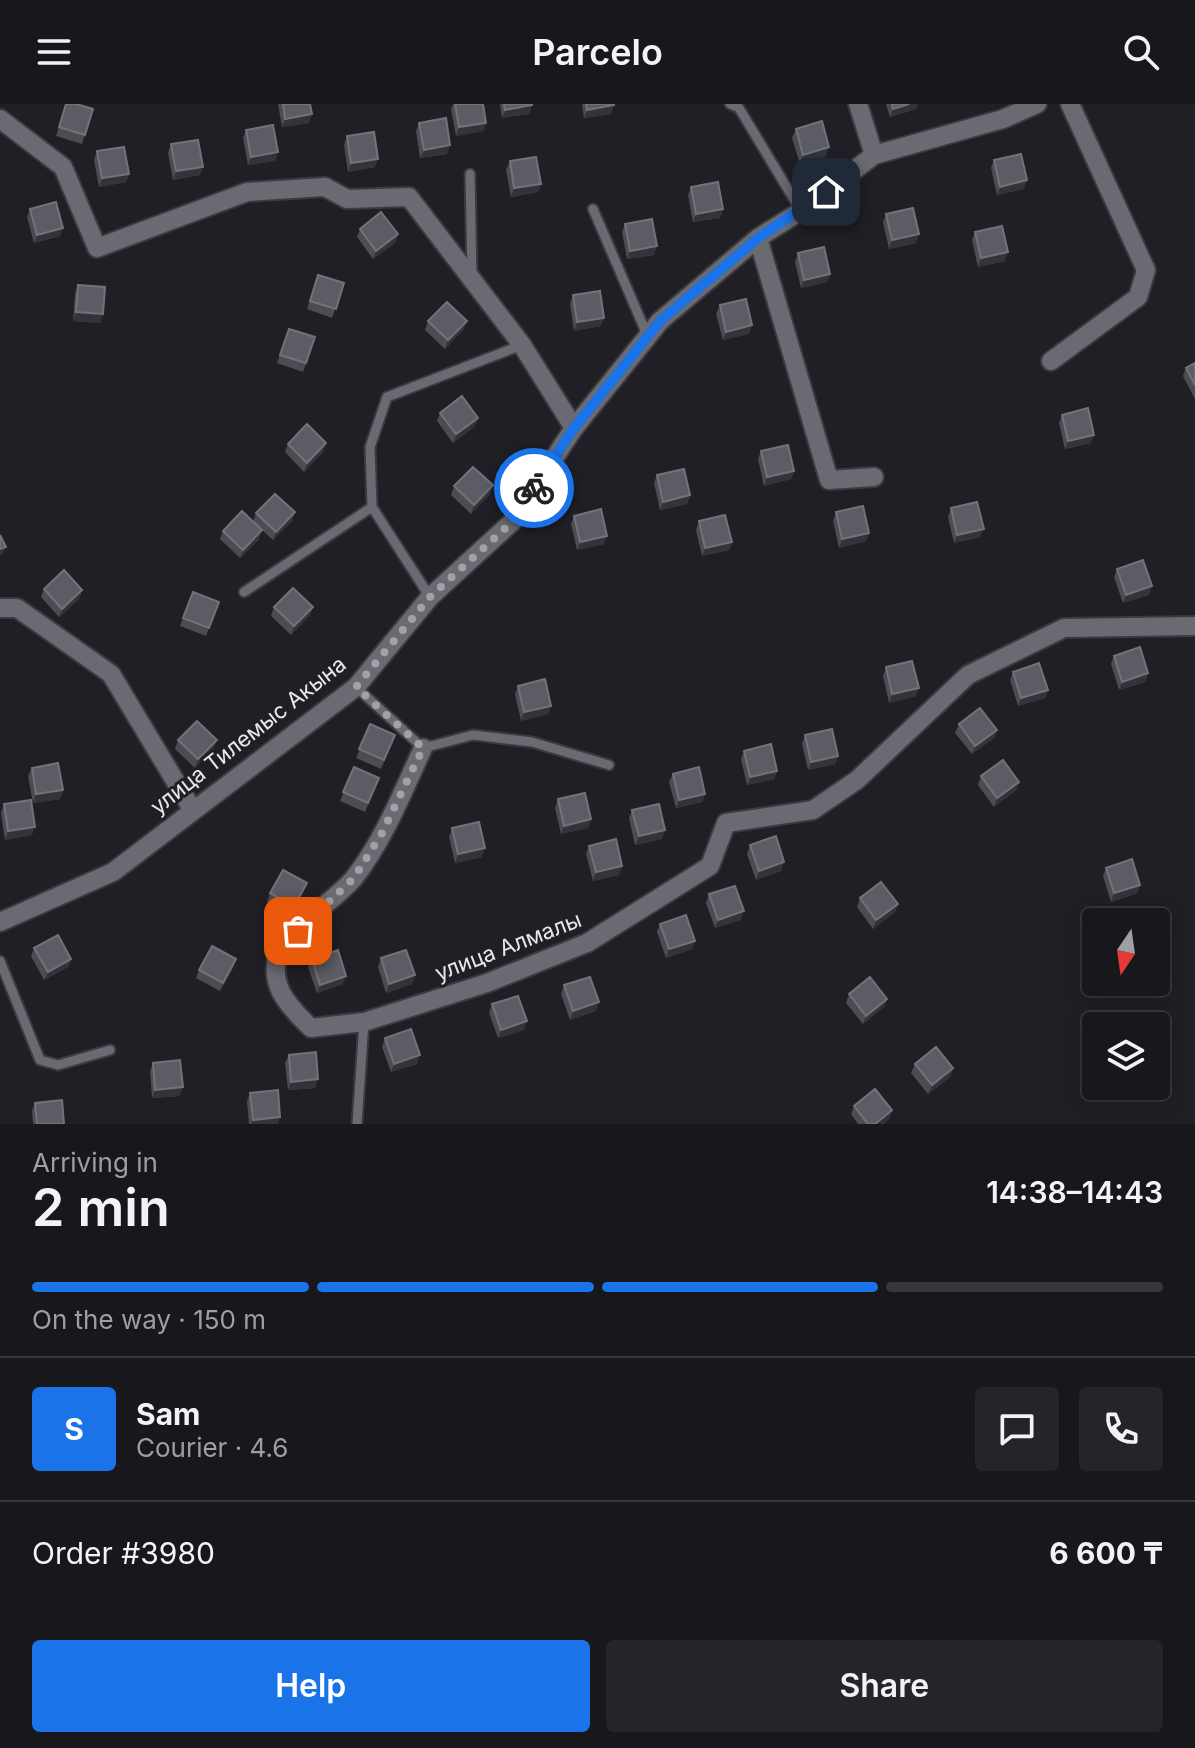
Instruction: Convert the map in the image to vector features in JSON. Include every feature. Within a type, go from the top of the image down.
[{"type":"street","points":[[858,104],[874,155]]},
{"type":"street","name":"улица Тилемыс Акына","points":[[0,922],[113,872],[356,687],[430,597],[512,522],[574,428],[660,321],[758,238],[801,211],[874,155],[1003,119],[1037,104]]},
{"type":"street","points":[[1051,361],[1138,297],[1146,270],[1070,104]]},
{"type":"street","points":[[0,119],[63,167],[97,248],[247,192],[325,187],[347,199],[409,197],[522,345],[574,428]]},
{"type":"street","points":[[758,238],[829,480],[874,477]]},
{"type":"street","points":[[0,608],[17,608],[111,674],[192,809]]},
{"type":"street","name":"улица Алмалы","points":[[423,748],[382,833],[354,878],[280,948],[275,982],[288,1006],[311,1028],[364,1022],[487,983],[587,943],[710,866],[726,823],[813,810],[857,780],[968,675],[1064,628],[1195,626]]},
{"type":"lane","points":[[730,104],[739,108],[801,211]]},
{"type":"lane","points":[[470,174],[472,280]]},
{"type":"lane","points":[[593,209],[648,337]]},
{"type":"lane","points":[[430,597],[372,507],[370,447],[387,397],[522,345]]},
{"type":"lane","points":[[244,592],[372,507]]},
{"type":"lane","points":[[356,687],[423,748],[473,735],[532,742],[609,765]]},
{"type":"lane","points":[[0,961],[40,1060],[58,1065],[110,1050]]},
{"type":"lane","points":[[357,1124],[364,1022]]},
{"type":"building","points":[[66,104],[93,109],[85,135],[59,127]]},
{"type":"building","points":[[283,104],[310,104],[312,114],[285,119]]},
{"type":"building","points":[[455,104],[483,104],[486,123],[459,127]]},
{"type":"building","points":[[504,104],[532,104],[532,105],[505,110]]},
{"type":"building","points":[[586,104],[614,104],[614,105],[587,110]]},
{"type":"building","points":[[892,104],[909,104],[893,109]]},
{"type":"building","points":[[446,118],[450,145],[424,150],[419,123]]},
{"type":"building","points":[[822,121],[829,147],[803,155],[796,129]]},
{"type":"building","points":[[273,125],[278,152],[251,157],[246,130]]},
{"type":"building","points":[[374,132],[378,159],[351,163],[347,136]]},
{"type":"building","points":[[198,140],[203,167],[176,171],[171,144]]},
{"type":"building","points":[[124,147],[129,174],[102,178],[97,151]]},
{"type":"building","points":[[1021,154],[1027,180],[1000,187],[994,160]]},
{"type":"building","points":[[536,157],[541,184],[514,188],[510,161]]},
{"type":"building","points":[[718,182],[723,209],[696,214],[691,187]]},
{"type":"building","points":[[56,202],[63,228],[37,235],[30,209]]},
{"type":"building","points":[[913,208],[919,234],[892,240],[886,214]]},
{"type":"building","points":[[381,212],[398,234],[376,251],[360,229]]},
{"type":"building","points":[[652,219],[657,246],[630,251],[625,224]]},
{"type":"building","points":[[1002,226],[1008,252],[981,258],[975,232]]},
{"type":"building","points":[[824,247],[830,274],[804,280],[798,253]]},
{"type":"building","points":[[318,275],[344,283],[336,309],[310,301]]},
{"type":"building","points":[[78,285],[105,287],[103,314],[76,312]]},
{"type":"building","points":[[600,291],[604,318],[577,322],[573,295]]},
{"type":"building","points":[[746,299],[752,325],[726,332],[720,305]]},
{"type":"building","points":[[447,302],[467,321],[448,340],[428,321]]},
{"type":"building","points":[[289,329],[315,337],[306,363],[280,355]]},
{"type":"building","points":[[1195,363],[1195,385],[1186,368]]},
{"type":"building","points":[[462,396],[478,418],[456,434],[440,413]]},
{"type":"building","points":[[1088,408],[1094,435],[1068,441],[1062,415]]},
{"type":"building","points":[[307,424],[326,443],[307,463],[288,444]]},
{"type":"building","points":[[788,445],[794,471],[767,477],[761,451]]},
{"type":"building","points":[[473,467],[493,485],[474,505],[454,486]]},
{"type":"building","points":[[684,469],[690,495],[663,502],[657,475]]},
{"type":"building","points":[[275,494],[295,512],[276,532],[256,513]]},
{"type":"building","points":[[977,502],[984,529],[957,535],[951,508]]},
{"type":"building","points":[[863,506],[869,533],[842,539],[836,512]]},
{"type":"building","points":[[601,509],[607,536],[580,542],[574,516]]},
{"type":"building","points":[[242,511],[262,530],[243,550],[223,531]]},
{"type":"building","points":[[725,515],[732,542],[705,548],[699,521]]},
{"type":"building","points":[[0,535],[6,547],[0,549]]},
{"type":"building","points":[[1143,560],[1152,586],[1126,595],[1117,569]]},
{"type":"building","points":[[64,570],[82,590],[62,609],[44,589]]},
{"type":"building","points":[[293,588],[313,607],[294,626],[274,607]]},
{"type":"building","points":[[193,592],[219,602],[209,628],[183,618]]},
{"type":"building","points":[[1140,647],[1148,673],[1122,682],[1114,656]]},
{"type":"building","points":[[912,661],[919,688],[892,694],[886,667]]},
{"type":"building","points":[[1039,663],[1048,690],[1021,698],[1013,672]]},
{"type":"building","points":[[545,679],[551,706],[524,712],[518,686]]},
{"type":"building","points":[[980,708],[997,730],[975,746],[959,724]]},
{"type":"building","points":[[197,721],[217,740],[198,759],[178,740]]},
{"type":"building","points":[[370,724],[395,735],[384,760],[359,749]]},
{"type":"building","points":[[832,729],[838,756],[811,762],[805,735]]},
{"type":"building","points":[[771,744],[777,771],[750,777],[744,751]]},
{"type":"building","points":[[1003,760],[1019,782],[997,798],[981,776]]},
{"type":"building","points":[[58,763],[63,790],[36,794],[32,768]]},
{"type":"building","points":[[354,767],[379,778],[368,803],[343,792]]},
{"type":"building","points":[[699,767],[705,794],[679,800],[673,774]]},
{"type":"building","points":[[585,793],[591,819],[564,826],[558,799]]},
{"type":"building","points":[[31,800],[35,827],[8,831],[4,804]]},
{"type":"building","points":[[659,804],[665,830],[639,836],[632,810]]},
{"type":"building","points":[[479,822],[485,848],[458,854],[452,828]]},
{"type":"building","points":[[776,836],[784,862],[759,871],[750,845]]},
{"type":"building","points":[[616,839],[622,866],[596,872],[589,846]]},
{"type":"building","points":[[1132,859],[1140,885],[1114,893],[1106,868]]},
{"type":"building","points":[[283,870],[307,883],[294,906],[270,893]]},
{"type":"building","points":[[881,882],[898,904],[876,920],[860,898]]},
{"type":"building","points":[[735,886],[744,911],[718,920],[709,894]]},
{"type":"building","points":[[686,915],[695,941],[669,949],[660,924]]},
{"type":"building","points":[[58,935],[71,959],[48,972],[34,948]]},
{"type":"building","points":[[212,946],[236,959],[223,983],[199,970]]},
{"type":"building","points":[[338,950],[346,976],[320,985],[312,959]]},
{"type":"building","points":[[406,950],[415,975],[389,984],[381,958]]},
{"type":"building","points":[[590,977],[599,1002],[573,1011],[564,985]]},
{"type":"building","points":[[870,977],[887,999],[866,1016],[849,994]]},
{"type":"building","points":[[518,996],[527,1021],[501,1030],[492,1004]]},
{"type":"building","points":[[411,1029],[420,1055],[394,1064],[385,1038]]},
{"type":"building","points":[[936,1047],[953,1068],[932,1085],[915,1064]]},
{"type":"building","points":[[316,1052],[318,1079],[291,1082],[289,1055]]},
{"type":"building","points":[[180,1060],[183,1087],[155,1090],[153,1063]]},
{"type":"building","points":[[875,1089],[892,1110],[875,1124],[868,1124],[854,1106]]},
{"type":"building","points":[[278,1090],[280,1117],[253,1120],[250,1093]]},
{"type":"building","points":[[62,1100],[64,1124],[37,1124],[35,1103]]},
{"type":"way so far","points":[[298,931],[354,878],[382,833],[423,748],[356,687],[430,597],[512,522],[534,488]]},
{"type":"route","points":[[534,488],[574,428],[660,321],[758,238],[826,192]]}]
